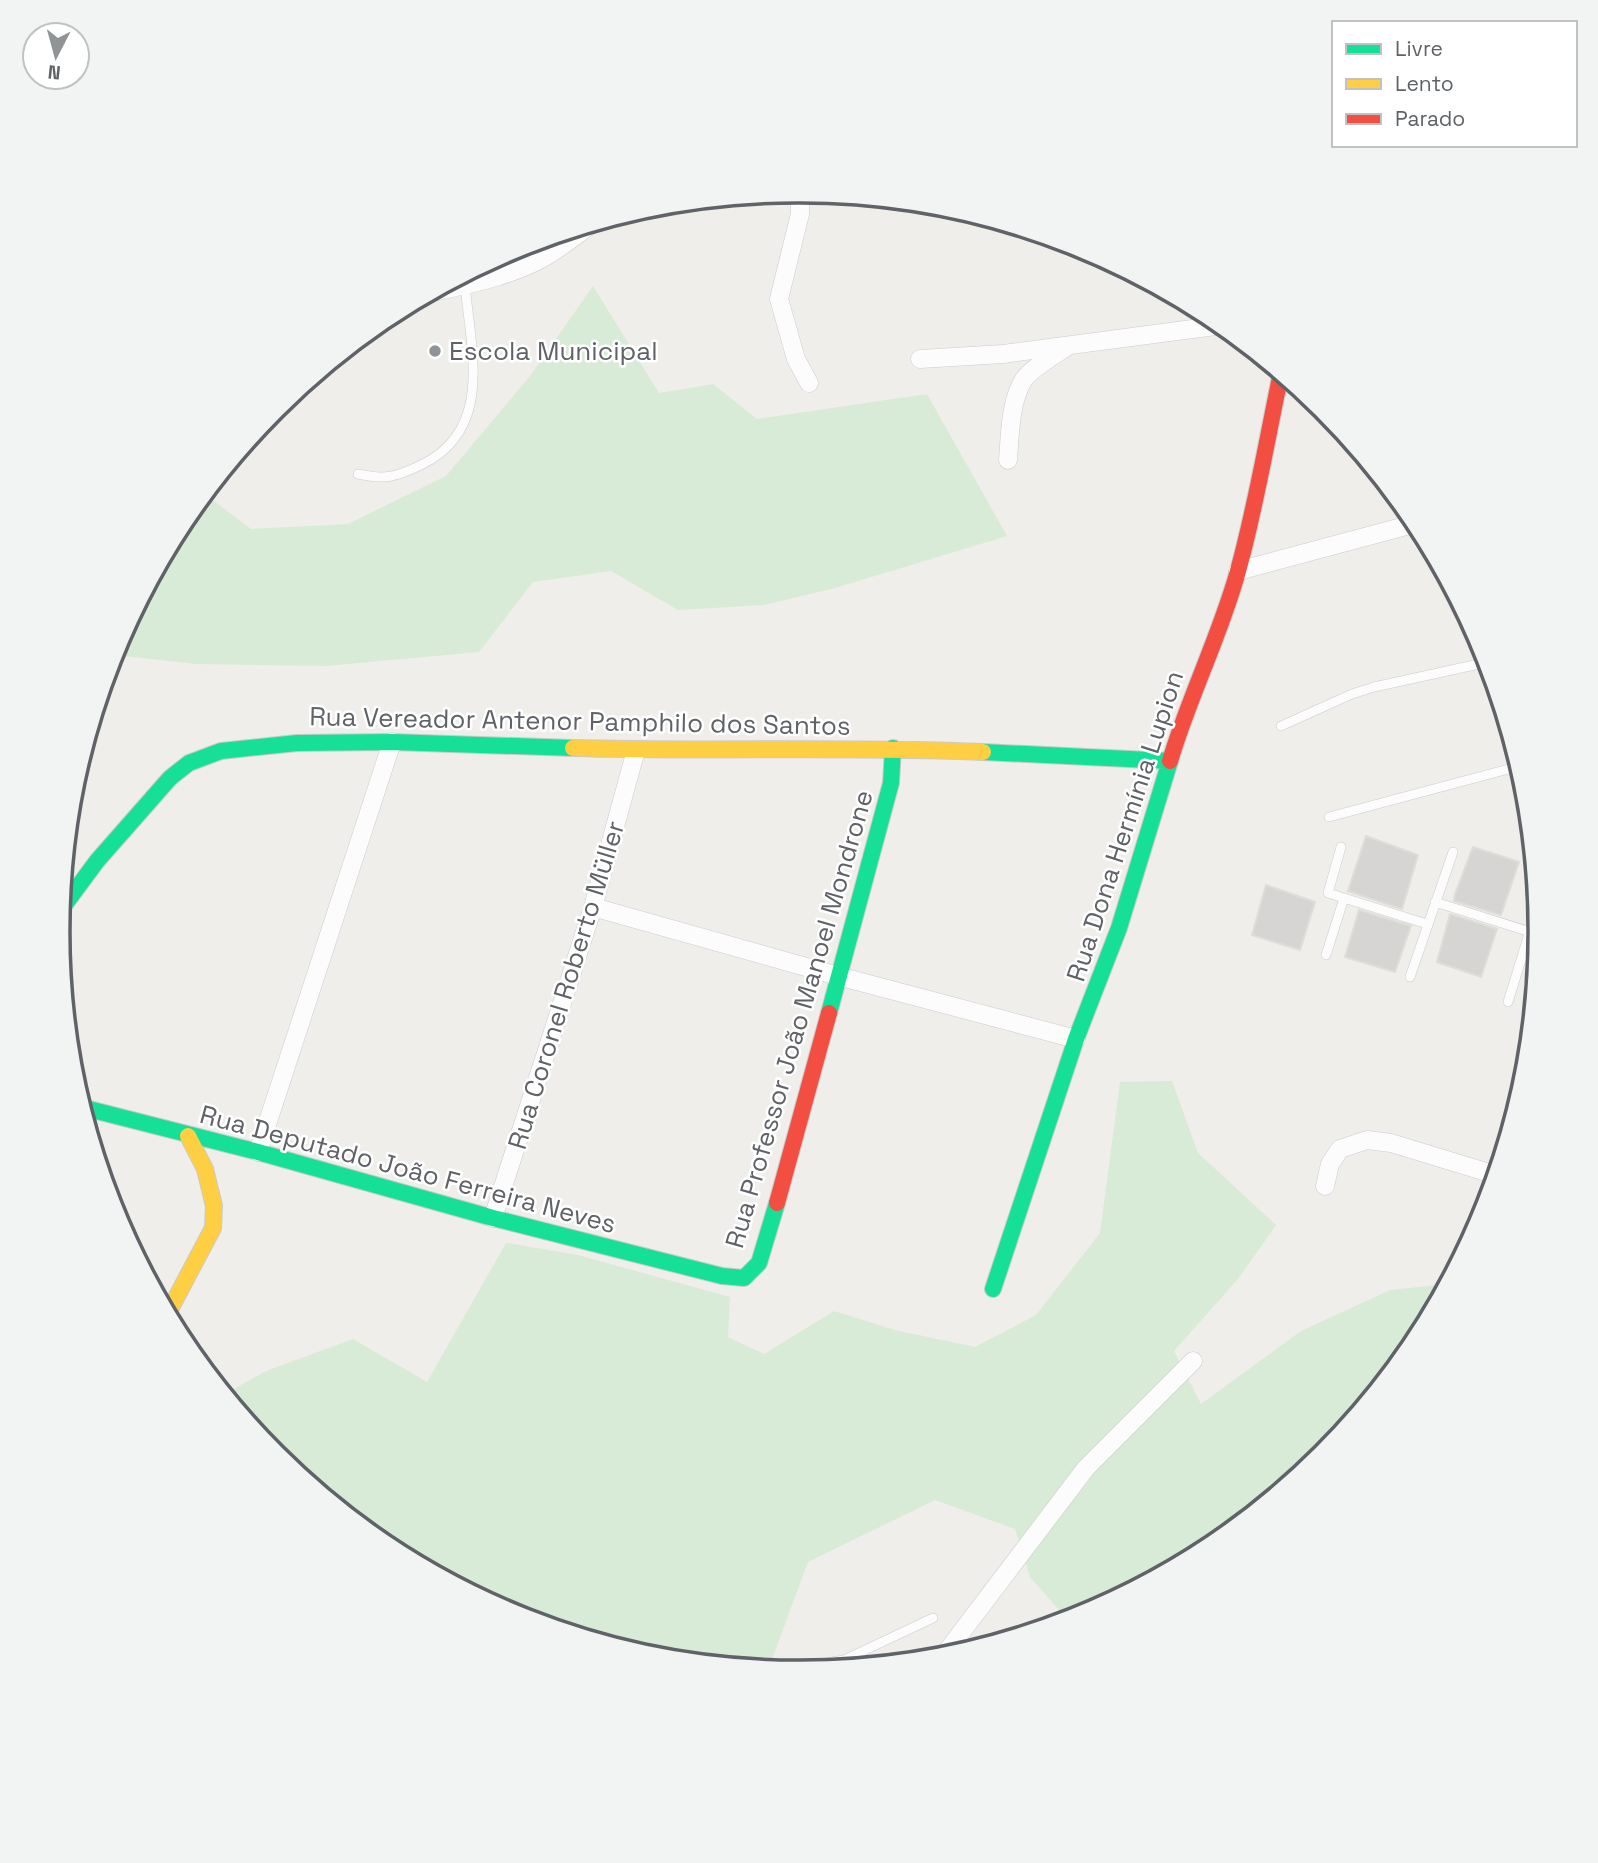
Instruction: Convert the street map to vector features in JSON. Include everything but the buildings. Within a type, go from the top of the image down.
[{"type":"street","points":[[800,203],[800,214],[779,299],[796,359],[809,383]]},
{"type":"street","points":[[465,285],[519,269],[548,255],[570,240]]},
{"type":"street","points":[[920,359],[1003,354],[1207,327]]},
{"type":"street","points":[[1008,460],[1016,401],[1025,379],[1068,345]]},
{"type":"street","name":"Rua Dona Hermínia Lupion","points":[[993,1289],[1076,1039],[1119,928],[1183,718],[1219,628],[1238,571],[1280,383]]},
{"type":"street","points":[[1238,571],[1405,526]]},
{"type":"street","points":[[258,1152],[392,742]]},
{"type":"street","name":"Rua Vereador Antenor Pamphilo dos Santos","points":[[72,895],[96,861],[170,778],[189,763],[221,751],[297,743],[392,742],[636,750],[893,748],[1170,761]]},
{"type":"street","name":"Rua Professor João Manoel Mondrone","points":[[722,1276],[744,1278],[759,1263],[788,1166],[891,783],[893,748]]},
{"type":"street","name":"Rua Coronel Roberto Müller","points":[[493,1218],[593,906],[636,750]]},
{"type":"street","points":[[593,906],[838,976],[1076,1039]]},
{"type":"street","name":"Rua Deputado João Ferreira Neves","points":[[93,1110],[258,1152],[493,1218],[722,1276]]},
{"type":"street","points":[[173,1304],[213,1228],[214,1206],[205,1169],[188,1136]]},
{"type":"street","points":[[1325,1186],[1330,1164],[1340,1149],[1367,1140],[1391,1143],[1487,1172]]},
{"type":"street","points":[[952,1644],[1086,1468],[1194,1361]]},
{"type":"lane","points":[[358,474],[377,478],[398,477],[430,461],[456,439],[468,416],[473,392],[465,285]]},
{"type":"lane","points":[[1281,726],[1374,687],[1477,664]]},
{"type":"lane","points":[[1329,817],[1509,769]]},
{"type":"lane","points":[[1341,847],[1328,893],[1427,924]]},
{"type":"lane","points":[[1410,977],[1453,852]]},
{"type":"lane","points":[[1326,955],[1344,898]]},
{"type":"lane","points":[[1435,902],[1528,932]]},
{"type":"lane","points":[[1508,1002],[1528,936]]},
{"type":"lane","points":[[846,1659],[933,1618]]},
{"type":"green space","points":[[593,286],[659,393],[713,384],[757,419],[927,394],[1007,536],[835,588],[764,605],[678,610],[611,571],[533,582],[479,652],[326,666],[196,664],[124,656],[168,567],[212,501],[251,529],[348,524],[446,476],[530,376]]},
{"type":"green space","points":[[1172,1081],[1198,1153],[1276,1225],[1238,1279],[1174,1351],[1201,1404],[1301,1331],[1390,1290],[1436,1285],[1405,1337],[1377,1375],[1347,1412],[1280,1480],[1204,1538],[1163,1563],[1061,1612],[1030,1577],[1015,1529],[935,1500],[808,1562],[772,1659],[704,1654],[610,1636],[520,1605],[434,1563],[394,1538],[318,1480],[251,1412],[233,1390],[266,1371],[353,1339],[427,1382],[506,1243],[578,1255],[730,1297],[728,1337],[764,1354],[834,1311],[895,1330],[975,1347],[1036,1315],[1100,1233],[1120,1082]]},
{"type":"traffic: fast","points":[[72,895],[97,861],[170,778],[189,763],[221,751],[297,743],[392,742],[573,748]]},
{"type":"traffic: fast","points":[[829,1013],[891,783],[893,748]]},
{"type":"traffic: fast","points":[[983,752],[1170,761]]},
{"type":"traffic: fast","points":[[993,1289],[1076,1039],[1119,928],[1170,761]]},
{"type":"traffic: fast","points":[[93,1110],[258,1152],[493,1218],[722,1276],[744,1278],[759,1263],[777,1203]]},
{"type":"traffic: slow","points":[[573,748],[983,752]]},
{"type":"traffic: slow","points":[[173,1304],[213,1228],[214,1206],[205,1169],[188,1136]]},
{"type":"traffic: jam","points":[[1170,761],[1238,571],[1279,382]]},
{"type":"traffic: jam","points":[[777,1203],[829,1013]]},
{"type":"place","name":"Escola Municipal","points":[[435,351]]}]
